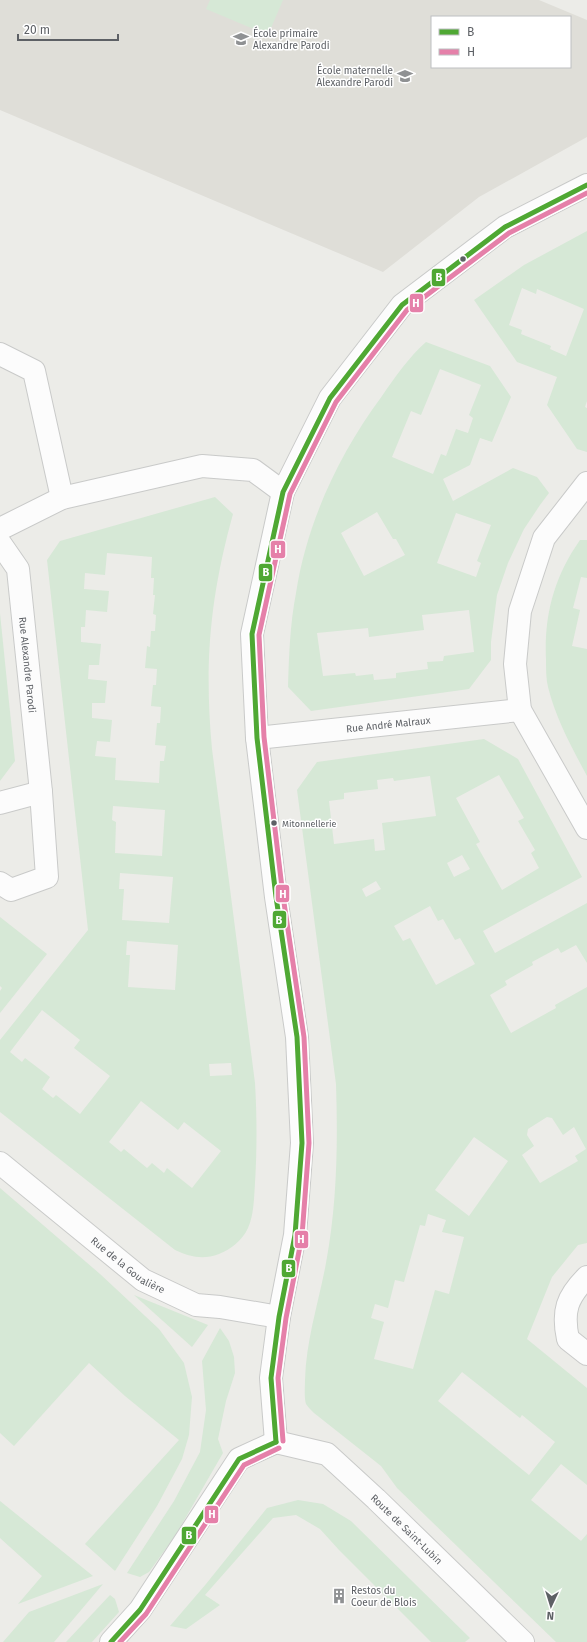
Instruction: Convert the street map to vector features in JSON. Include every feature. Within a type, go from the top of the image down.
[{"type":"street","points":[[111,1642],[140,1610],[239,1459],[276,1442],[271,1378],[279,1317],[295,1235],[302,1143],[297,1037],[276,897],[257,738],[252,634],[283,492],[330,398],[402,305],[505,227],[587,185]]},
{"type":"street","points":[[0,354],[34,371],[62,498]]},
{"type":"street","points":[[0,530],[62,498],[202,466],[253,470],[283,492]]},
{"type":"street","points":[[587,483],[544,538],[520,611],[515,664],[520,710],[587,828]]},
{"type":"street","name":"Rue Alexandre Parodi","points":[[0,543],[18,569],[41,792],[47,877],[11,890],[0,883]]},
{"type":"street","name":"Rue André Malraux","points":[[257,738],[520,710]]},
{"type":"street","points":[[0,803],[41,792]]},
{"type":"street","name":"Rue de la Goualière","points":[[0,1163],[143,1280],[196,1305],[220,1307],[279,1317]]},
{"type":"street","points":[[587,1277],[575,1289],[567,1305],[564,1322],[568,1339],[587,1354]]},
{"type":"street","name":"Route de Saint-Lubin","points":[[276,1442],[327,1454],[376,1499],[522,1642]]},
{"type":"shaded area","points":[[0,0],[539,0],[587,20],[587,137],[479,197],[383,272],[0,110]]},
{"type":"green space","points":[[210,0],[283,0],[268,35],[206,9]]},
{"type":"green space","points":[[587,231],[587,401],[585,407],[587,408],[587,452],[577,449],[547,405],[557,377],[517,362],[474,300],[524,265]],"holes":[[[522,288],[536,294],[537,289],[584,309],[566,356],[550,349],[551,346],[521,334],[522,330],[509,325]]]},
{"type":"green space","points":[[426,342],[490,366],[511,397],[492,442],[480,438],[470,465],[443,479],[453,501],[513,468],[537,477],[549,493],[524,529],[508,563],[497,595],[491,642],[491,660],[469,689],[311,711],[288,687],[292,616],[301,567],[308,540],[327,490],[352,441],[366,418],[392,382]],"holes":[[[440,369],[481,385],[469,415],[473,418],[468,433],[456,429],[446,456],[441,454],[433,474],[392,457],[411,411],[421,415]],[[377,512],[393,539],[396,539],[405,555],[364,576],[341,533]],[[456,513],[491,525],[477,561],[481,563],[476,577],[437,563]],[[469,610],[474,652],[444,656],[443,661],[427,662],[428,669],[396,673],[396,678],[374,680],[373,674],[356,676],[355,673],[323,676],[317,633],[368,628],[369,637],[424,630],[422,615]]]},
{"type":"green space","points":[[215,497],[233,514],[225,544],[214,602],[209,659],[210,718],[212,749],[255,1083],[256,1158],[253,1206],[248,1228],[243,1237],[236,1244],[213,1256],[197,1257],[175,1250],[0,1112],[0,1040],[88,930],[47,560],[60,541]],"holes":[[[107,553],[152,557],[151,578],[154,578],[153,595],[155,595],[153,614],[156,615],[155,631],[151,631],[150,647],[147,646],[145,668],[157,669],[156,685],[153,685],[151,706],[161,707],[160,723],[157,723],[155,745],[166,746],[164,761],[160,761],[159,783],[115,780],[116,758],[95,756],[97,741],[110,742],[112,720],[92,718],[92,703],[105,703],[107,681],[88,679],[89,665],[99,665],[101,644],[81,642],[81,627],[85,627],[86,610],[107,612],[109,591],[84,589],[85,573],[105,575]],[[113,806],[165,810],[162,856],[115,853],[116,822],[112,820]],[[120,873],[173,877],[169,923],[122,920],[124,889],[119,889]],[[127,941],[178,945],[175,990],[128,987],[130,955],[126,955]],[[42,1010],[80,1040],[74,1048],[110,1076],[80,1114],[56,1095],[53,1098],[42,1089],[50,1077],[25,1058],[22,1062],[10,1052]],[[231,1063],[232,1075],[210,1076],[209,1064]],[[141,1101],[178,1130],[184,1122],[221,1151],[192,1188],[167,1168],[164,1173],[152,1163],[147,1168],[124,1149],[121,1152],[109,1142]]]},
{"type":"green space","points":[[580,540],[587,540],[587,578],[581,577],[573,608],[580,610],[572,646],[587,649],[587,776],[555,710],[548,687],[546,670],[547,627],[552,597],[563,568]]},
{"type":"green space","points":[[0,613],[15,761],[0,781]]},
{"type":"green space","points":[[484,739],[518,759],[582,877],[483,931],[495,953],[587,903],[587,963],[576,945],[561,953],[558,948],[532,962],[533,965],[505,981],[507,985],[490,995],[511,1033],[556,1008],[555,1005],[587,987],[587,1243],[578,1245],[552,1277],[527,1339],[587,1388],[587,1485],[561,1464],[531,1500],[581,1541],[587,1534],[587,1642],[556,1642],[397,1488],[381,1466],[314,1413],[306,1404],[306,1365],[310,1335],[330,1241],[335,1196],[337,1151],[336,1084],[297,790],[317,762]],"holes":[[[499,775],[524,818],[518,821],[535,850],[531,853],[539,868],[502,890],[476,844],[480,842],[456,798]],[[430,776],[436,816],[382,823],[385,850],[375,851],[374,839],[334,844],[329,801],[344,799],[344,793],[378,789],[377,780],[393,778],[394,781]],[[462,855],[470,869],[454,877],[447,863]],[[376,881],[381,889],[366,897],[362,889]],[[430,906],[438,921],[443,919],[455,940],[460,938],[475,964],[436,985],[410,938],[403,941],[394,926]],[[547,1117],[552,1118],[563,1135],[574,1127],[586,1149],[575,1156],[578,1161],[540,1183],[522,1155],[534,1146],[527,1135],[528,1129]],[[474,1137],[508,1161],[469,1216],[435,1190]],[[428,1214],[446,1220],[442,1232],[464,1237],[449,1294],[435,1290],[413,1369],[374,1359],[384,1322],[371,1318],[375,1304],[388,1308],[395,1280],[404,1282],[420,1225],[425,1226]],[[462,1372],[520,1418],[522,1415],[555,1442],[529,1475],[438,1401]]]},
{"type":"green space","points":[[0,917],[47,954],[0,1013],[0,991],[2,988],[0,986]]},
{"type":"green space","points":[[0,1188],[100,1274],[159,1329],[184,1363],[192,1397],[189,1435],[182,1459],[157,1506],[115,1571],[85,1544],[179,1440],[125,1396],[89,1363],[14,1446],[0,1433]]},
{"type":"green space","points":[[134,1295],[208,1325],[192,1347]]},
{"type":"green space","points":[[220,1328],[229,1341],[234,1357],[235,1373],[226,1401],[218,1439],[223,1453],[175,1536],[149,1572],[140,1577],[127,1573],[174,1501],[200,1452],[206,1410],[202,1361]]},
{"type":"green space","points":[[298,1500],[323,1504],[351,1521],[470,1638],[465,1642],[431,1642],[320,1529],[296,1515],[273,1518],[205,1595],[220,1605],[186,1629],[170,1626],[267,1508]]},
{"type":"green space","points":[[0,1501],[93,1576],[18,1604],[42,1576],[0,1538]]},
{"type":"green space","points":[[103,1584],[54,1642],[3,1642],[29,1612]]},
{"type":"green space","points":[[110,1595],[115,1599],[119,1612],[92,1642],[66,1642]]},
{"type":"transit line","name":"B","points":[[276,1442],[271,1378],[279,1317],[295,1235],[302,1143],[297,1037],[276,897],[257,738],[252,634],[283,492],[330,398],[402,305],[505,227],[587,185]]},
{"type":"transit line","name":"H","points":[[283,1441],[278,1378],[286,1318],[302,1236],[309,1143],[304,1037],[283,896],[264,737],[259,635],[290,494],[336,402],[407,310],[509,233],[587,193]]},
{"type":"transit line","name":"B","points":[[111,1642],[140,1610],[239,1459],[276,1442]]},
{"type":"transit line","name":"H","points":[[120,1642],[146,1614],[244,1465],[279,1448]]},
{"type":"place","name":"École primaire Alexandre Parodi","points":[[241,39]]},
{"type":"place","name":"École maternelle Alexandre Parodi","points":[[405,76]]},
{"type":"place","name":"Mitonnellerie","points":[[274,823]]},
{"type":"place","name":"Restos du Coeur de Blois","points":[[339,1596]]}]
